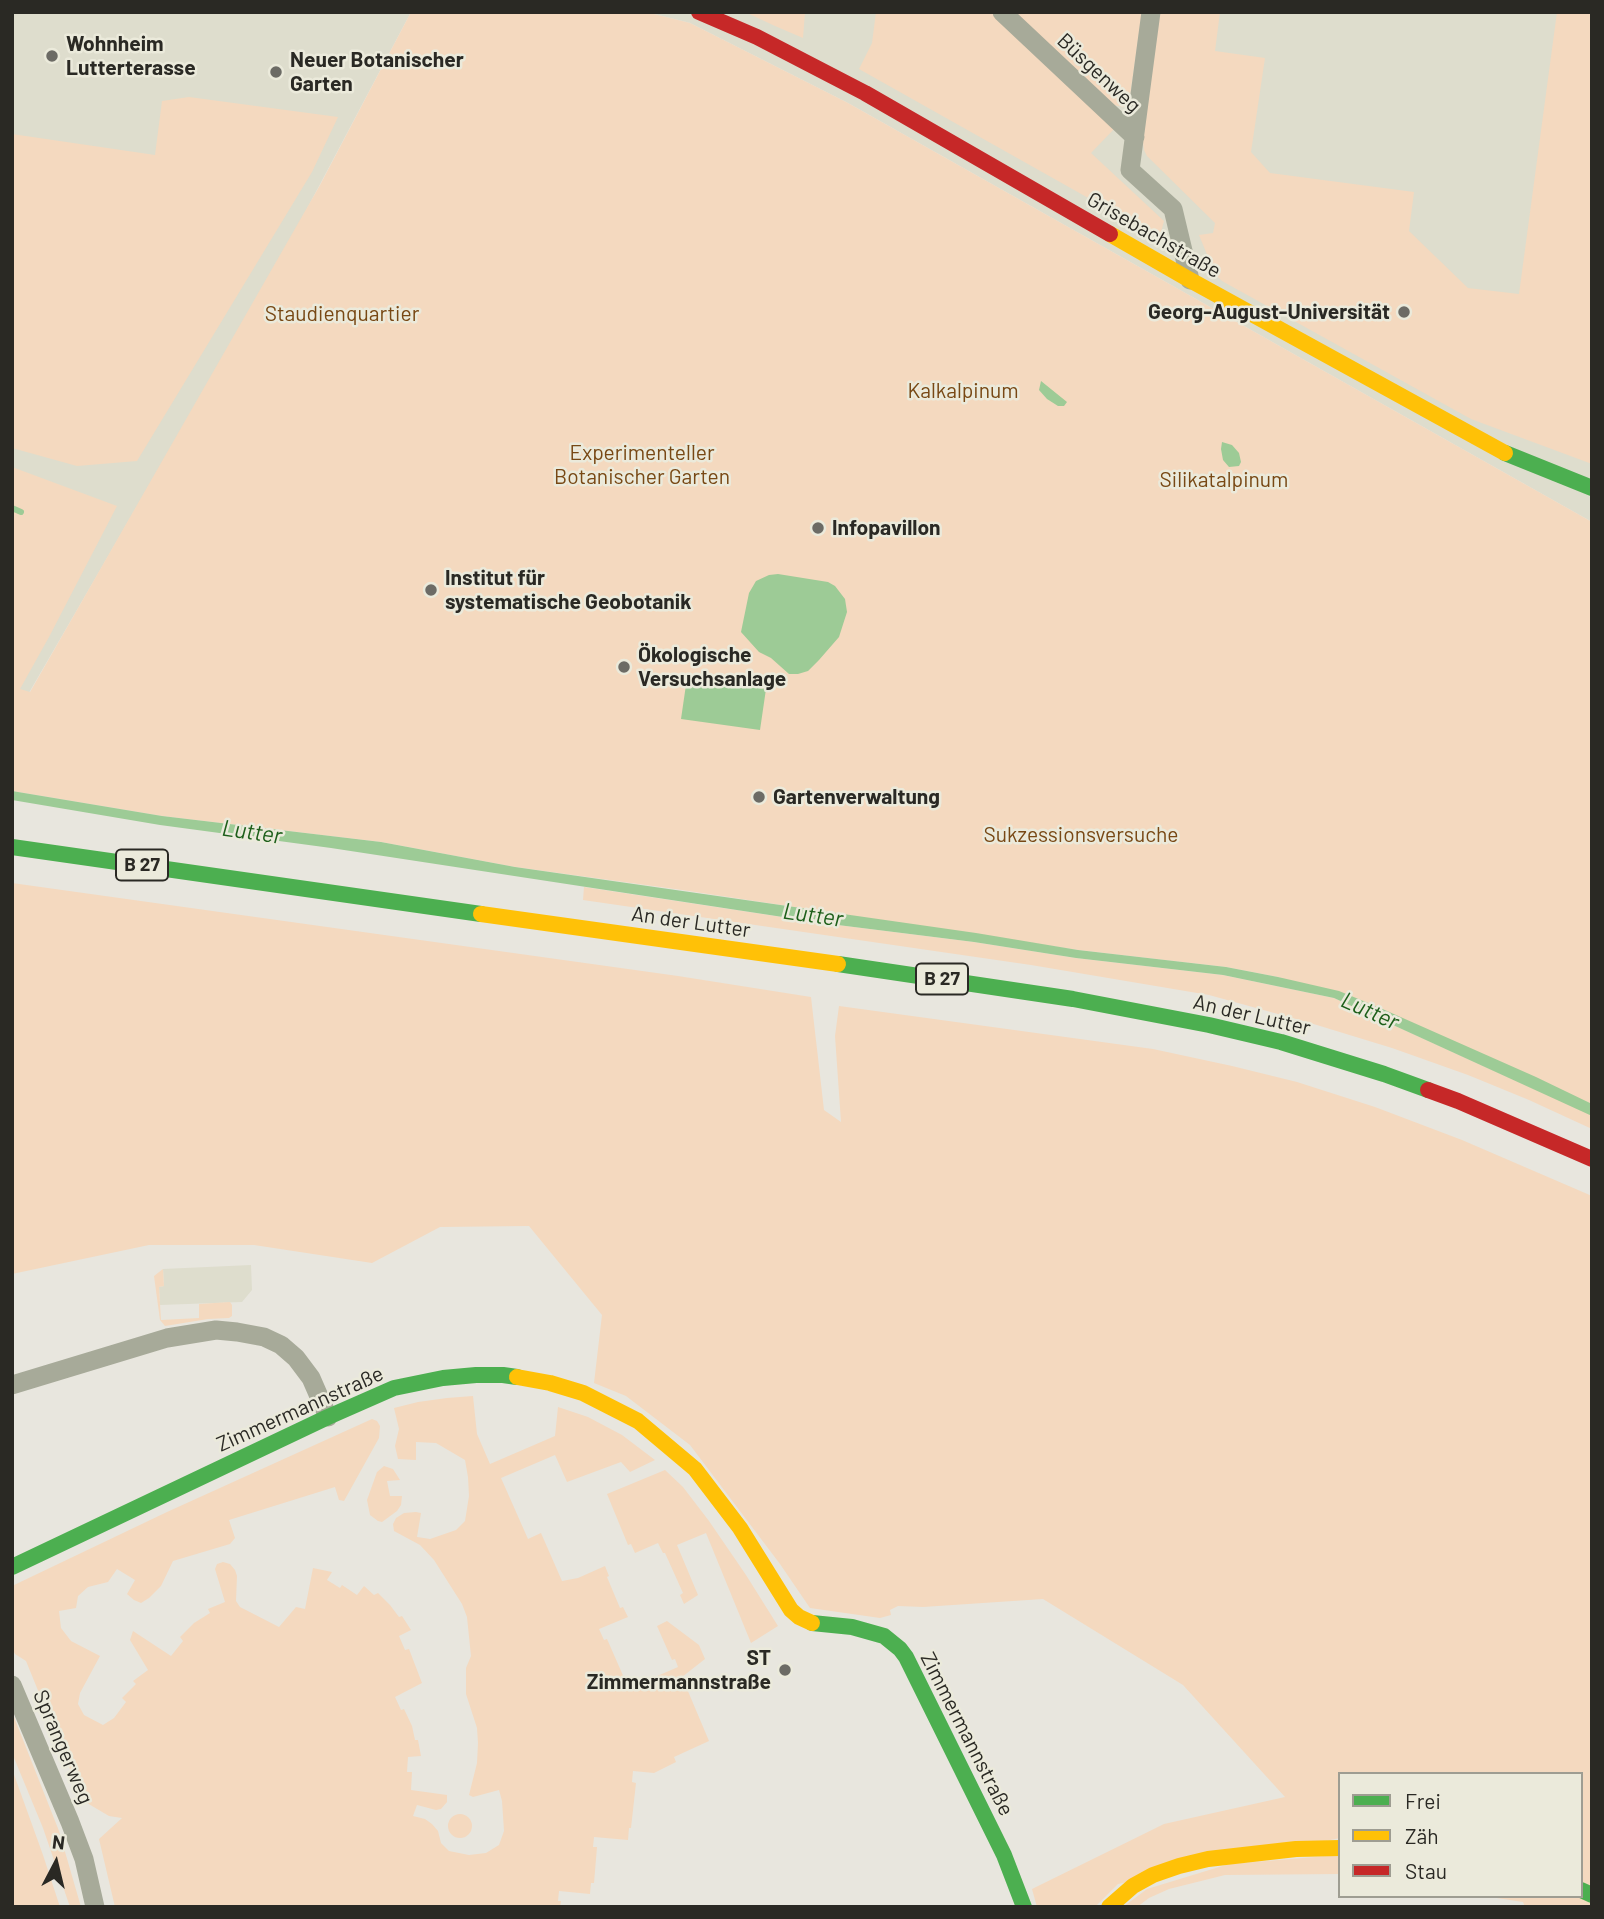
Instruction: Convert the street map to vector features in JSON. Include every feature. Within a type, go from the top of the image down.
[{"type":"street","name":"Grisebachstraße","points":[[699,12],[757,37],[865,93],[1190,280],[1495,449],[1592,487]]},
{"type":"street","name":"Büsgenweg","points":[[1002,12],[1135,137]]},
{"type":"street","name":"Büsgenweg","points":[[1152,12],[1130,170],[1172,209],[1190,280]]},
{"type":"street","name":"An der Lutter","points":[[12,847],[998,987],[1197,1023],[1281,1042],[1384,1074],[1458,1101],[1592,1159]]},
{"type":"street","points":[[12,1385],[167,1338],[216,1330],[237,1332],[264,1337],[281,1345],[311,1378],[328,1416]]},
{"type":"street","name":"Zimmermannstraße","points":[[12,1567],[380,1393],[419,1382],[476,1375],[503,1375],[550,1383],[583,1393],[638,1421],[695,1469],[749,1540],[791,1610],[799,1617],[819,1625],[870,1631],[884,1636],[900,1649],[1004,1855],[1024,1907]]},
{"type":"street","name":"Sprangerweg","points":[[12,1685],[84,1859],[95,1907]]},
{"type":"street","points":[[1109,1907],[1133,1886],[1153,1875],[1179,1866],[1208,1859],[1296,1849],[1338,1848]]},
{"type":"shaded area","points":[[12,12],[411,12],[281,258],[12,722]]},
{"type":"shaded area","name":"Georg-August-Universität","points":[[646,12],[1592,12],[1592,522],[848,103],[690,23]]},
{"type":"shaded area","points":[[251,1265],[252,1290],[242,1302],[160,1305],[159,1287],[164,1286],[163,1269]]},
{"type":"green space","name":"Experimenteller Botanischer Garten","points":[[411,12],[646,12],[690,23],[848,103],[1592,522],[1592,1129],[1468,1075],[1392,1048],[1209,995],[1031,965],[583,900],[584,887],[1076,958],[1223,975],[1334,998],[1532,1088],[1421,1027],[1378,1007],[1278,977],[1226,967],[1078,950],[515,867],[381,842],[162,816],[12,791],[12,467],[117,506],[20,689],[30,692],[320,185]]},
{"type":"green space","points":[[745,12],[805,12],[803,38],[775,26]]},
{"type":"green space","points":[[876,12],[992,12],[1115,128],[1091,153],[1164,221],[1161,232],[1147,231],[859,69],[872,43]]},
{"type":"green space","points":[[1013,12],[1142,12],[1127,106],[1114,105]]},
{"type":"green space","points":[[1160,12],[1220,12],[1215,51],[1265,58],[1251,152],[1270,173],[1414,192],[1409,231],[1468,288],[1519,294],[1557,12],[1592,12],[1592,464],[1471,419],[1222,281],[1215,274],[1199,235],[1213,233],[1215,223],[1144,150]]},
{"type":"green space","points":[[189,97],[338,117],[312,172],[137,461],[77,466],[12,448],[12,134],[155,155],[162,101]]},
{"type":"green space","points":[[12,883],[811,997],[824,1110],[841,1122],[835,1036],[839,1006],[1153,1049],[1297,1082],[1375,1107],[1462,1140],[1592,1196],[1592,1907],[1525,1907],[1523,1902],[1497,1898],[1583,1898],[1583,1772],[1338,1772],[1338,1838],[1118,1884],[1095,1907],[1037,1907],[1032,1889],[1164,1824],[1285,1797],[1183,1685],[1043,1599],[923,1607],[898,1606],[890,1610],[891,1615],[880,1618],[810,1608],[690,1445],[626,1396],[594,1383],[602,1315],[529,1226],[440,1227],[372,1263],[254,1245],[149,1245],[12,1274]]},
{"type":"green space","points":[[163,1269],[164,1286],[159,1287],[161,1320],[199,1318],[199,1304],[230,1302],[232,1316],[165,1326],[160,1320],[154,1276]]},
{"type":"green space","points":[[473,1396],[477,1434],[490,1464],[555,1436],[558,1407],[588,1417],[622,1435],[655,1460],[630,1472],[621,1462],[567,1482],[555,1455],[501,1478],[528,1539],[541,1533],[562,1581],[578,1578],[605,1566],[620,1608],[623,1607],[628,1617],[599,1629],[604,1640],[607,1639],[625,1680],[621,1682],[625,1690],[678,1667],[675,1659],[672,1660],[657,1626],[667,1621],[699,1645],[705,1659],[682,1677],[709,1741],[674,1757],[676,1762],[654,1773],[633,1771],[632,1782],[636,1783],[628,1840],[594,1837],[593,1847],[597,1847],[594,1883],[591,1883],[590,1894],[559,1891],[560,1907],[115,1907],[99,1839],[122,1818],[109,1816],[87,1803],[81,1796],[26,1661],[15,1654],[12,1648],[12,1586],[372,1419],[380,1426],[379,1438],[344,1501],[339,1500],[335,1487],[229,1520],[235,1538],[230,1544],[173,1561],[161,1586],[141,1603],[127,1594],[135,1580],[117,1569],[108,1582],[88,1587],[78,1596],[76,1608],[59,1611],[61,1628],[71,1641],[100,1656],[80,1693],[78,1704],[84,1715],[103,1725],[114,1718],[126,1702],[122,1698],[136,1684],[133,1681],[148,1670],[130,1640],[133,1631],[171,1656],[183,1641],[180,1637],[194,1623],[210,1613],[208,1609],[225,1602],[215,1569],[217,1564],[230,1564],[235,1570],[236,1601],[240,1607],[279,1627],[296,1607],[305,1609],[313,1568],[332,1572],[327,1580],[340,1588],[342,1585],[357,1595],[364,1586],[374,1595],[378,1593],[399,1617],[402,1616],[411,1630],[399,1636],[405,1650],[409,1649],[422,1683],[395,1697],[412,1726],[421,1756],[408,1757],[407,1772],[412,1772],[411,1790],[447,1795],[447,1802],[441,1809],[417,1805],[413,1816],[432,1824],[438,1831],[441,1843],[449,1851],[469,1855],[486,1853],[499,1845],[504,1831],[499,1790],[473,1797],[469,1795],[477,1763],[478,1743],[477,1728],[466,1694],[466,1668],[471,1656],[467,1617],[462,1604],[434,1560],[420,1545],[394,1531],[393,1524],[396,1518],[404,1513],[416,1512],[421,1513],[417,1537],[430,1539],[456,1530],[465,1521],[469,1496],[465,1460],[436,1443],[416,1442],[416,1460],[398,1459],[395,1446],[399,1429],[394,1408],[418,1402]]},
{"type":"green space","points":[[384,1466],[393,1469],[400,1480],[387,1481],[390,1496],[402,1496],[397,1511],[382,1522],[370,1515],[367,1500],[377,1472]]},
{"type":"green space","points":[[665,1470],[683,1487],[709,1521],[778,1626],[751,1643],[706,1533],[677,1545],[698,1595],[684,1604],[680,1595],[683,1593],[658,1543],[635,1553],[631,1544],[628,1545],[607,1494]]},
{"type":"green space","points":[[12,1712],[59,1831],[81,1907],[70,1907],[43,1828],[12,1753]]},
{"type":"green space","points":[[12,1769],[43,1855],[60,1907],[12,1907]]},
{"type":"green space","points":[[460,1814],[471,1821],[472,1826],[465,1837],[460,1838],[449,1831],[448,1826],[455,1815]]},
{"type":"green space","points":[[1338,1855],[1338,1874],[1225,1875],[1169,1889],[1137,1907],[1123,1907],[1147,1889],[1229,1864]]},
{"type":"water","points":[[1041,381],[1067,402],[1064,406],[1058,406],[1047,399],[1039,390]]},
{"type":"water","points":[[1222,442],[1232,445],[1239,453],[1239,466],[1229,467],[1223,460]]},
{"type":"water","points":[[778,574],[828,582],[835,586],[845,599],[847,612],[839,637],[808,671],[798,674],[789,674],[771,658],[759,652],[741,632],[749,593],[756,581]]},
{"type":"water","points":[[687,678],[766,689],[760,730],[681,719]]},
{"type":"water","name":"Lutter","points":[[12,791],[162,816],[381,842],[515,867],[1078,950],[1226,967],[1278,977],[1339,991],[1378,1007],[1592,1104],[1592,1116],[1334,998],[1223,975],[822,923],[331,848],[160,825],[12,800]]},
{"type":"waterway","points":[[12,508],[21,512]]},
{"type":"traffic: fast","points":[[1505,453],[1592,488]]},
{"type":"traffic: fast","points":[[12,847],[481,914]]},
{"type":"traffic: fast","points":[[838,964],[1073,999],[1209,1025],[1281,1042],[1428,1090]]},
{"type":"traffic: fast","points":[[12,1567],[394,1388],[443,1378],[476,1375],[517,1377]]},
{"type":"traffic: fast","points":[[812,1623],[852,1627],[884,1636],[906,1657],[1004,1855],[1024,1907]]},
{"type":"traffic: fast","points":[[1583,1891],[1592,1895]]},
{"type":"traffic: slow","points":[[1110,234],[1505,453]]},
{"type":"traffic: slow","points":[[481,914],[838,964]]},
{"type":"traffic: slow","points":[[517,1377],[583,1393],[638,1421],[695,1469],[740,1528],[791,1610],[812,1623]]},
{"type":"traffic: slow","points":[[1109,1907],[1133,1886],[1153,1875],[1179,1866],[1208,1859],[1296,1849],[1338,1848]]},
{"type":"traffic: jam","points":[[699,12],[757,37],[865,93],[1110,234]]},
{"type":"traffic: jam","points":[[1428,1090],[1592,1159]]},
{"type":"place","name":"Wohnheim Lutterterasse","points":[[52,56]]},
{"type":"place","name":"Neuer Botanischer Garten","points":[[276,72]]},
{"type":"place","name":"Georg-August-Universität","points":[[1404,312]]},
{"type":"place","name":"Infopavillon","points":[[818,528]]},
{"type":"place","name":"Institut für systematische Geobotanik","points":[[431,590]]},
{"type":"place","name":"Ökologische Versuchsanlage","points":[[624,667]]},
{"type":"place","name":"Gartenverwaltung","points":[[759,797]]},
{"type":"place","name":"ST Zimmermannstraße","points":[[785,1670]]},
{"type":"park label","name":"Staudienquartier","points":[[342,314]]},
{"type":"park label","name":"Kalkalpinum","points":[[963,391]]},
{"type":"park label","name":"Silikatalpinum","points":[[1224,480]]},
{"type":"park label","name":"Sukzessionsversuche","points":[[1081,835]]}]
